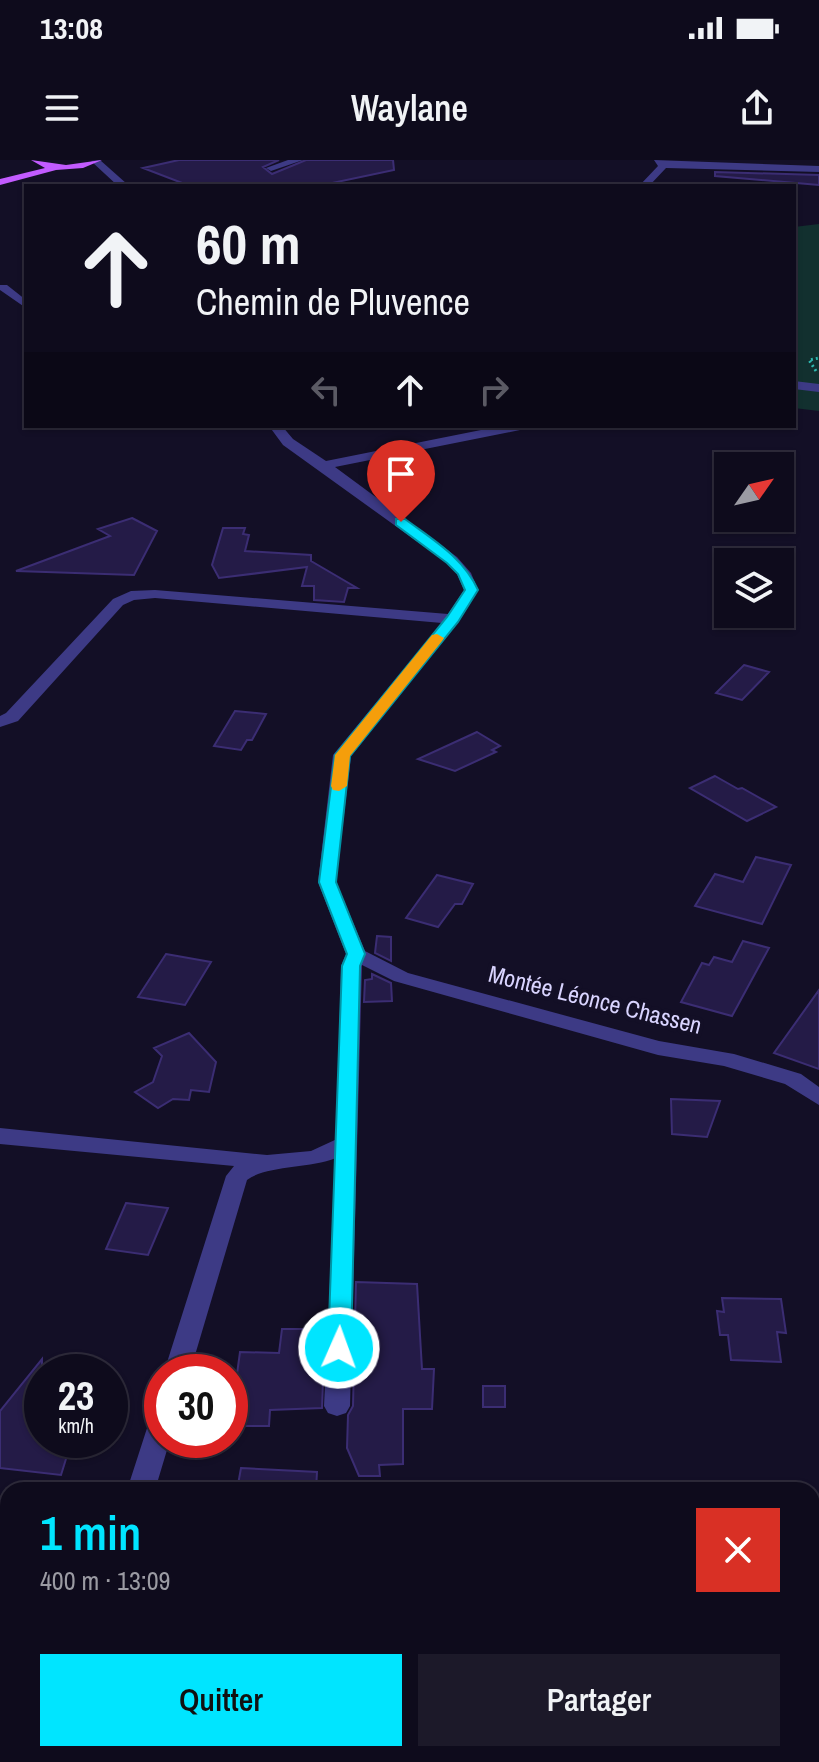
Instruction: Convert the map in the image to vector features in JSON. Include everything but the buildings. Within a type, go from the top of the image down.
[{"type":"main road","points":[[0,180],[37,161],[59,167]]},
{"type":"main road","points":[[0,180],[59,167],[75,167]]},
{"type":"street","points":[[271,168],[298,160]]},
{"type":"street","points":[[645,184],[661,162],[819,169]]},
{"type":"street","points":[[75,167],[99,163],[122,184]]},
{"type":"street","points":[[1,287],[24,283]]},
{"type":"street","points":[[1,287],[24,304]]},
{"type":"street","points":[[796,385],[819,388]]},
{"type":"street","points":[[277,428],[288,442],[324,465],[464,573],[471,590],[453,619],[342,755],[327,882],[356,954],[351,966],[348,1143],[337,1406]]},
{"type":"street","points":[[324,465],[510,428]]},
{"type":"street","points":[[0,722],[12,717],[118,602],[131,596],[155,594],[453,619]]},
{"type":"street","name":"Montée Léonce Chassen","points":[[356,954],[401,977],[658,1048],[726,1059],[793,1079],[819,1098]]},
{"type":"street","points":[[0,1136],[261,1161],[302,1161],[325,1155],[348,1143]]},
{"type":"street","points":[[183,1354],[237,1176],[247,1166],[261,1161]]},
{"type":"street","points":[[143,1482],[151,1458]]},
{"type":"path","points":[[819,358],[809,360],[819,374]]},
{"type":"green space","points":[[819,224],[819,411],[796,408],[796,227]]},
{"type":"slow traffic","points":[[339,786],[342,755],[437,638]]},
{"type":"route","points":[[339,1348],[348,1143],[351,966],[356,954],[327,882],[342,755],[453,619],[471,590],[464,573],[452,560],[401,522]]}]
